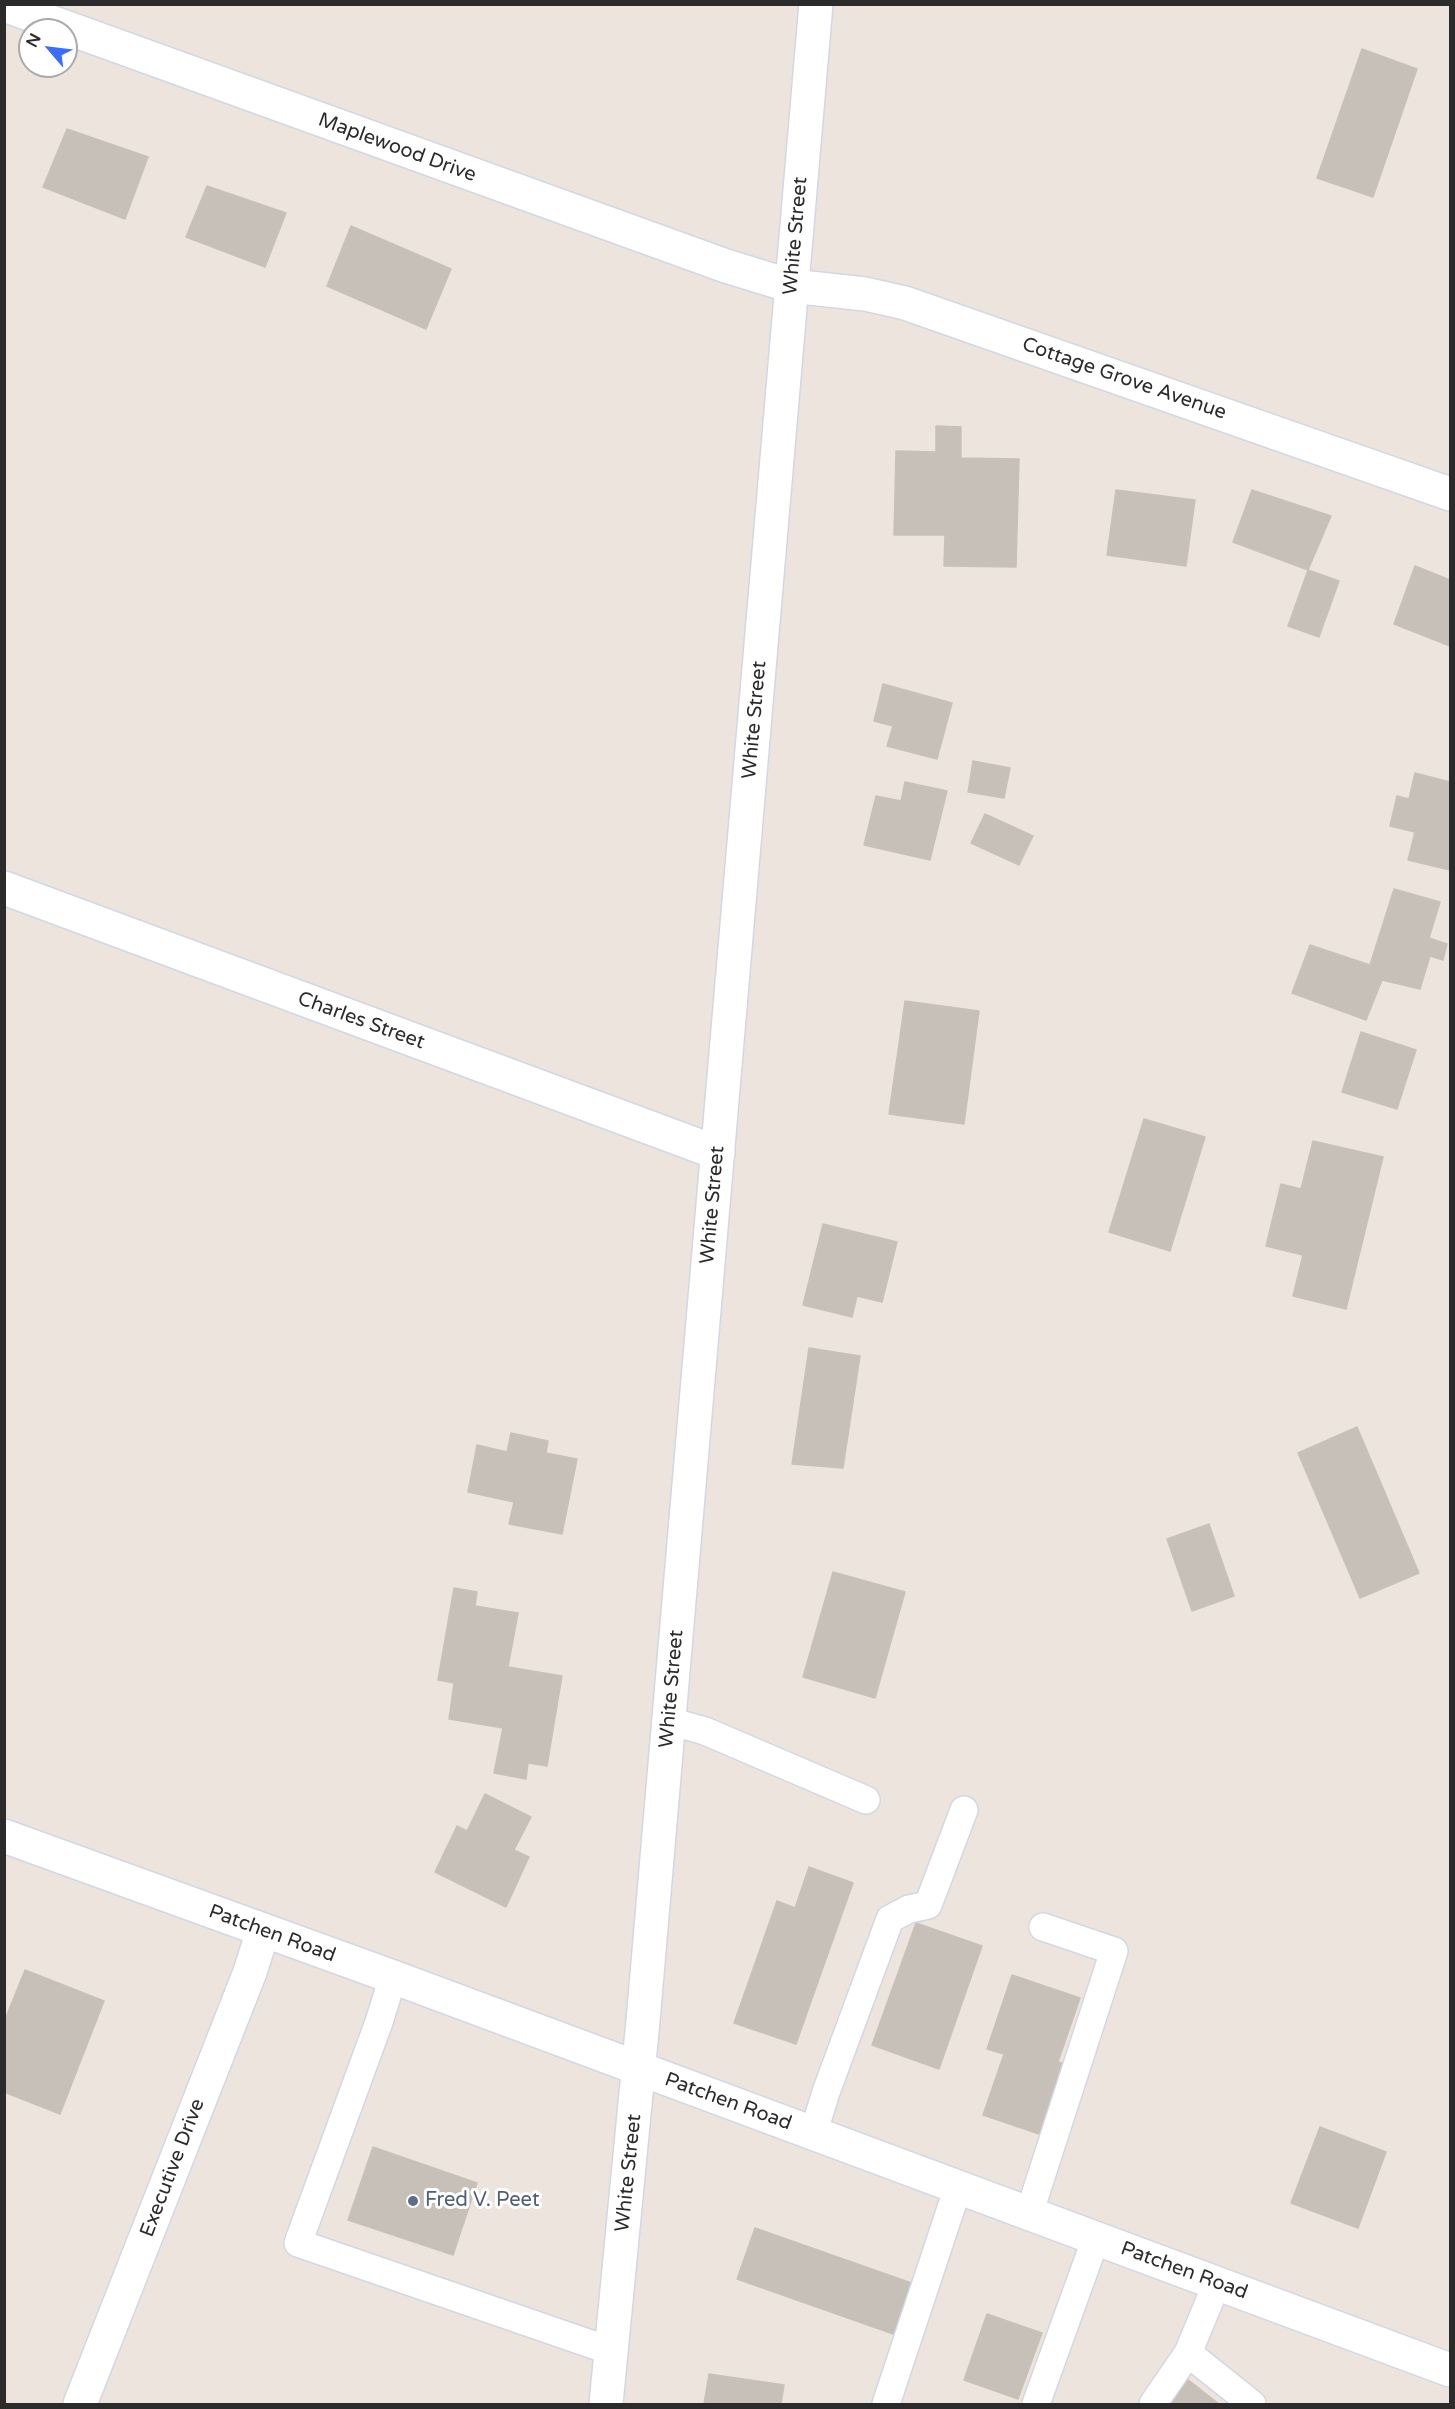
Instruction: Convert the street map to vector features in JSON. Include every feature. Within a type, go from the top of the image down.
[{"type":"street","name":"White Street","points":[[606,2404],[639,2069],[816,4]]},
{"type":"street","name":"Maplewood Drive","points":[[4,5],[682,250],[792,286]]},
{"type":"street","name":"Cottage Grove Avenue","points":[[792,286],[865,294],[905,303],[1450,494]]},
{"type":"street","name":"Charles Street","points":[[4,888],[718,1153]]},
{"type":"street","name":"Patchen Road","points":[[4,1836],[393,1977],[1450,2370]]},
{"type":"street","name":"Executive Drive","points":[[80,2404],[250,1972],[263,1931]]},
{"type":"lane","points":[[669,1721],[705,1731],[866,1800]]},
{"type":"lane","points":[[813,2134],[826,2092],[890,1919],[909,1909],[928,1905],[964,1810]]},
{"type":"lane","points":[[1029,2214],[1114,1951],[1043,1927]]},
{"type":"lane","points":[[393,1977],[379,2022],[298,2243],[611,2351]]},
{"type":"lane","points":[[886,2404],[958,2187]]},
{"type":"lane","points":[[1036,2404],[1096,2238]]},
{"type":"lane","points":[[1153,2404],[1188,2353],[1217,2283]]},
{"type":"lane","points":[[1188,2353],[1243,2402]]},
{"type":"building","points":[[1362,49],[1417,69],[1373,197],[1317,178]]},
{"type":"building","points":[[67,129],[148,157],[125,219],[43,187]]},
{"type":"building","points":[[207,186],[286,213],[265,267],[186,237]]},
{"type":"building","points":[[351,226],[451,269],[426,329],[327,286]]},
{"type":"building","points":[[936,426],[961,427],[961,458],[1019,459],[1016,567],[944,566],[945,535],[894,535],[896,451],[936,452]]},
{"type":"building","points":[[1116,490],[1195,500],[1186,566],[1107,555]]},
{"type":"building","points":[[1252,490],[1331,516],[1308,570],[1233,542]]},
{"type":"building","points":[[1415,566],[1450,580],[1450,646],[1394,624]]},
{"type":"building","points":[[1308,570],[1339,581],[1319,637],[1288,626]]},
{"type":"building","points":[[883,684],[952,703],[937,759],[887,746],[893,726],[874,721]]},
{"type":"building","points":[[973,761],[1010,768],[1004,798],[968,792]]},
{"type":"building","points":[[1415,773],[1450,782],[1450,870],[1408,860],[1415,832],[1390,826],[1397,796],[1409,799]]},
{"type":"building","points":[[905,782],[947,791],[930,860],[864,845],[876,796],[901,801]]},
{"type":"building","points":[[985,814],[1033,836],[1019,865],[971,843]]},
{"type":"building","points":[[1394,889],[1440,902],[1429,938],[1447,944],[1443,960],[1430,956],[1420,989],[1382,980],[1370,965]]},
{"type":"building","points":[[1310,945],[1370,965],[1382,980],[1366,1020],[1292,993]]},
{"type":"building","points":[[905,1001],[979,1011],[964,1124],[889,1114]]},
{"type":"building","points":[[1361,1032],[1416,1050],[1397,1109],[1342,1092]]},
{"type":"building","points":[[1144,1119],[1205,1137],[1170,1251],[1109,1232]]},
{"type":"building","points":[[1313,1141],[1383,1157],[1346,1309],[1293,1296],[1303,1255],[1266,1246],[1281,1184],[1301,1189]]},
{"type":"building","points":[[823,1224],[897,1242],[882,1302],[857,1296],[852,1317],[803,1305]]},
{"type":"building","points":[[809,1348],[860,1356],[843,1468],[792,1464]]},
{"type":"building","points":[[1357,1427],[1419,1573],[1360,1598],[1298,1453]]},
{"type":"building","points":[[511,1433],[548,1441],[546,1453],[577,1459],[562,1534],[509,1524],[514,1502],[468,1492],[477,1445],[507,1452]]},
{"type":"building","points":[[1209,1524],[1234,1596],[1192,1611],[1167,1539]]},
{"type":"building","points":[[833,1572],[905,1592],[875,1698],[803,1677]]},
{"type":"building","points":[[454,1588],[477,1592],[475,1606],[518,1613],[508,1667],[562,1676],[547,1766],[528,1763],[526,1779],[494,1773],[503,1728],[449,1719],[454,1683],[438,1680]]},
{"type":"building","points":[[485,1794],[531,1817],[514,1850],[529,1857],[506,1907],[435,1872],[457,1826],[467,1831]]},
{"type":"building","points":[[809,1867],[853,1883],[796,2044],[734,2023],[777,1901],[795,1908]]},
{"type":"building","points":[[916,1923],[982,1946],[939,2069],[872,2045]]},
{"type":"building","points":[[25,1970],[104,2001],[60,2114],[4,2092],[4,2022]]},
{"type":"building","points":[[1012,1975],[1080,1998],[1058,2062],[1069,2065],[1045,2136],[983,2115],[1004,2054],[987,2049]]},
{"type":"building","points":[[1320,2127],[1386,2152],[1358,2228],[1291,2203]]},
{"type":"building","name":"Fred V. Peet","points":[[373,2147],[477,2183],[453,2255],[348,2220]]},
{"type":"building","points":[[755,2228],[917,2285],[899,2336],[737,2279]]},
{"type":"building","points":[[987,2314],[1042,2333],[1018,2399],[964,2380]]},
{"type":"building","points":[[709,2374],[784,2385],[781,2404],[704,2404]]},
{"type":"building","points":[[1187,2379],[1219,2404],[1165,2404]]},
{"type":"place","name":"Fred V. Peet","points":[[413,2201]]}]
